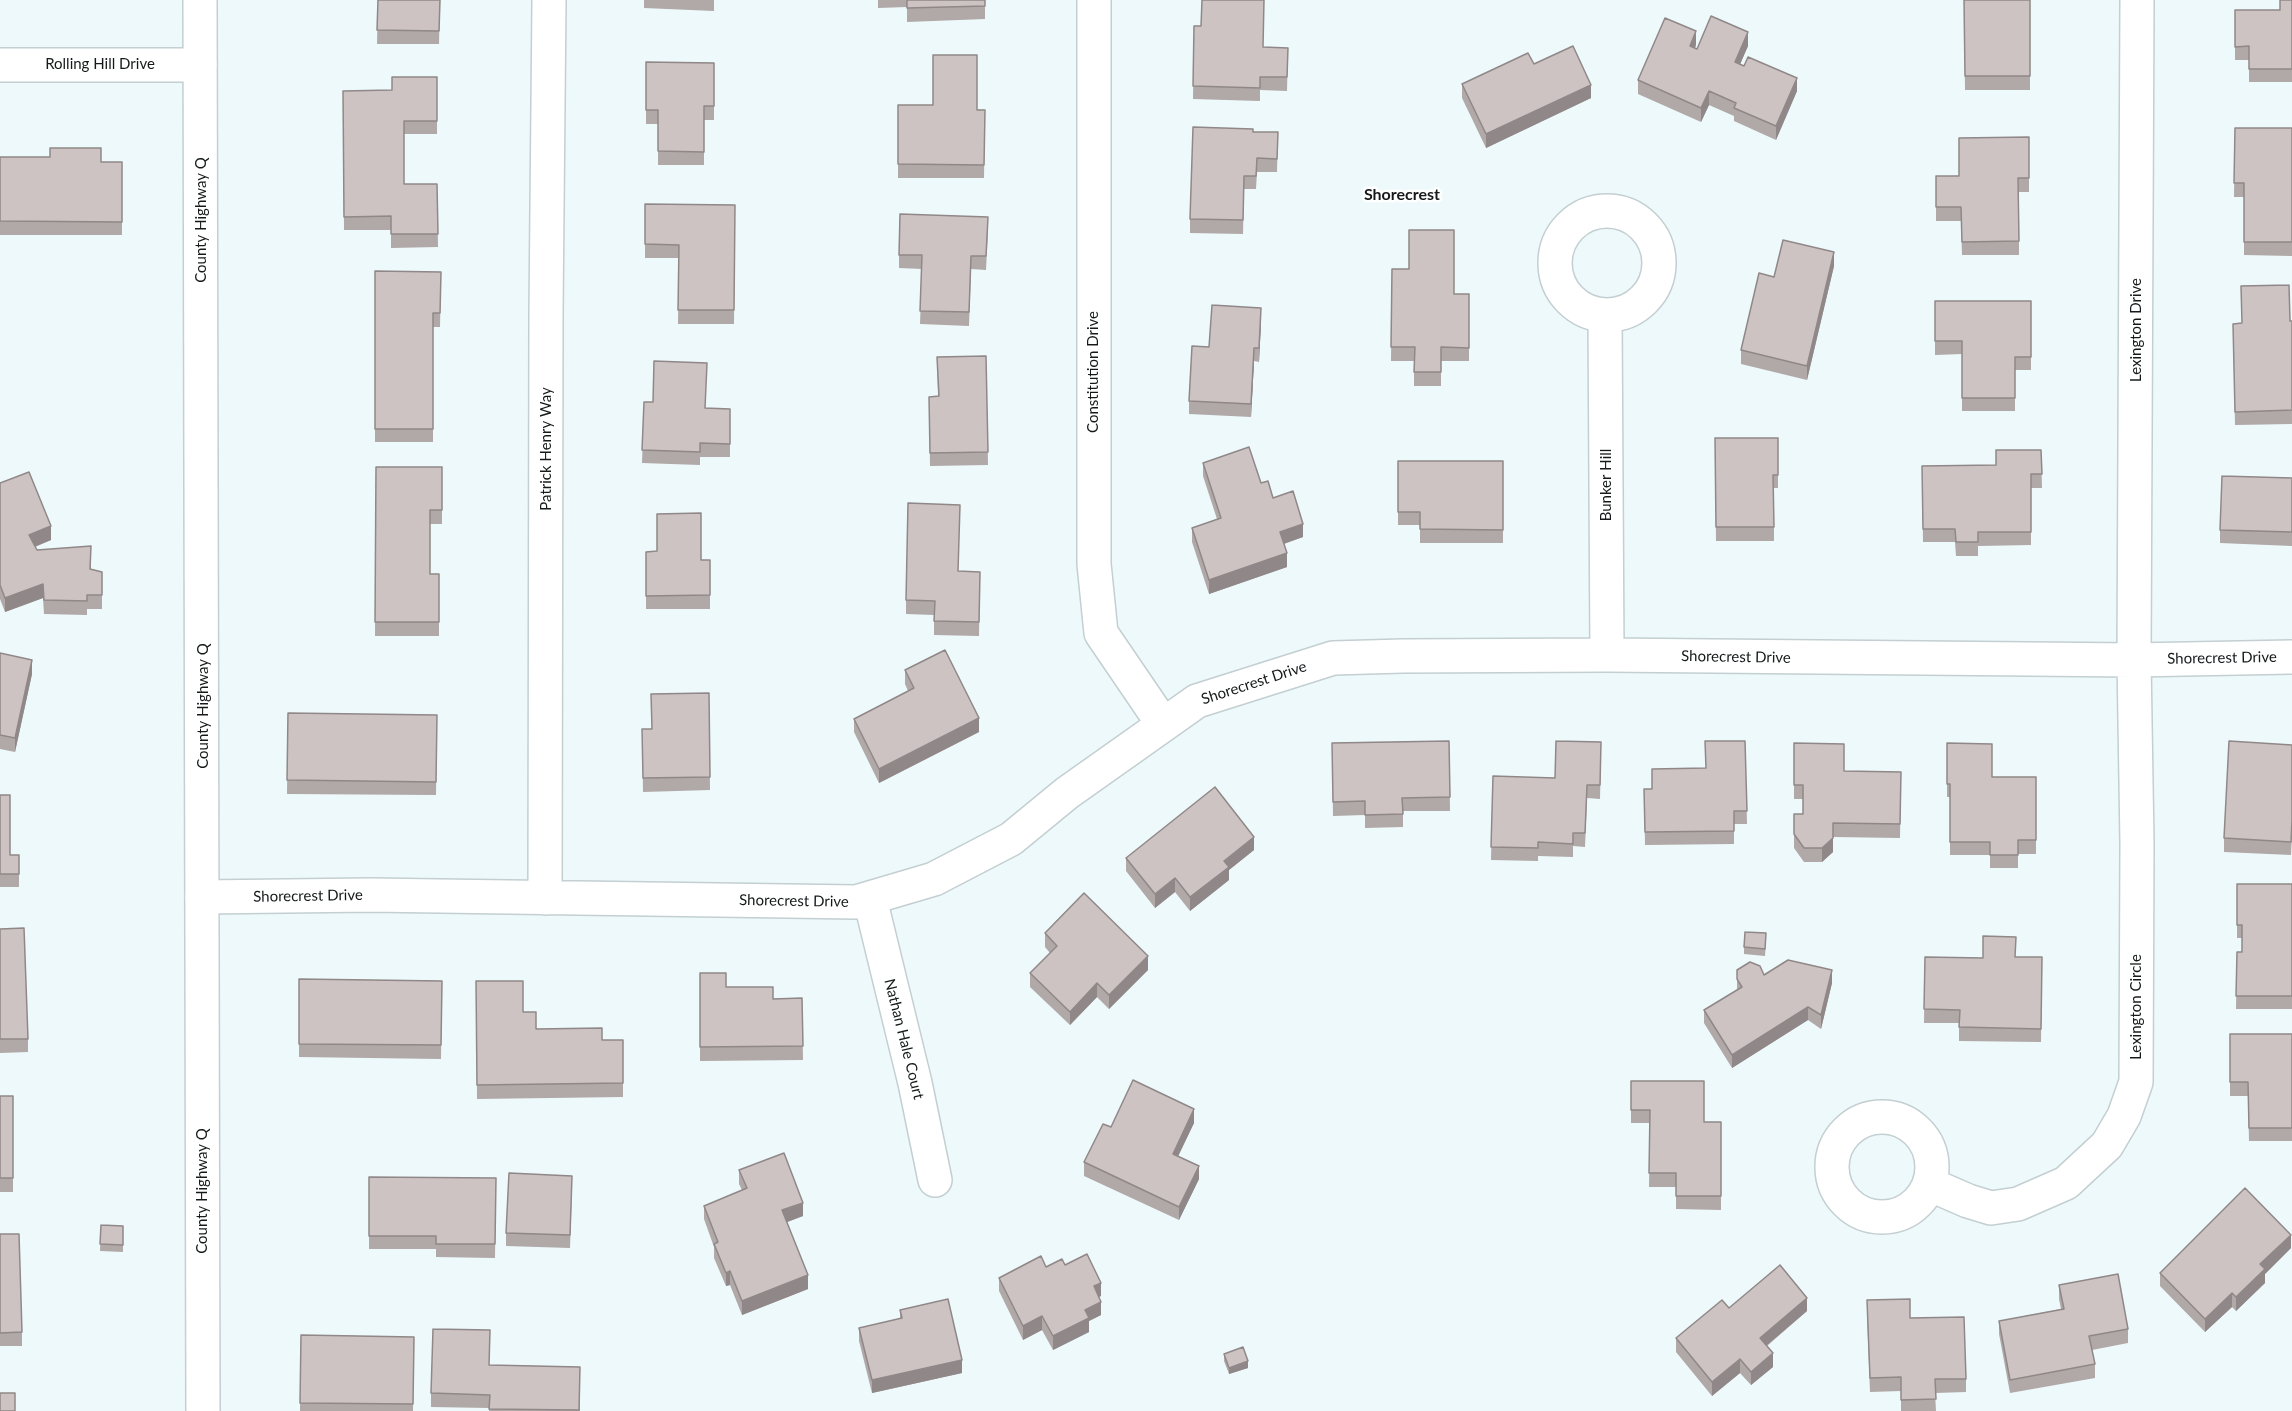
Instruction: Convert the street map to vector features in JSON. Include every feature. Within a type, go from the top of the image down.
[{"type":"street","name":"County Highway Q","points":[[200,0],[203,1411]]},
{"type":"street","name":"Patrick Henry Way","points":[[545,898],[549,0]]},
{"type":"street","name":"Constitution Drive","points":[[1094,0],[1095,576],[1101,633],[1163,724]]},
{"type":"street","name":"Lexington Drive","points":[[2134,660],[2137,0]]},
{"type":"street","name":"Rolling Hill Drive","points":[[0,65],[201,65]]},
{"type":"street","name":"Bunker Hill","points":[[1605,315],[1607,655]]},
{"type":"street","name":"Shorecrest Drive","points":[[202,897],[370,895],[856,902],[934,879],[1011,839],[1067,793],[1197,701],[1333,658],[1607,655],[2134,660],[2292,657]]},
{"type":"street","name":"Lexington Circle","points":[[1929,1184],[1991,1208],[2018,1204],[2066,1183],[2107,1145],[2124,1116],[2136,1082],[2137,844],[2134,660]]},
{"type":"street","name":"Nathan Hale Court","points":[[870,899],[915,1083],[935,1180]]},
{"type":"building","points":[[378,0],[440,0],[439,31],[377,30]]},
{"type":"building","points":[[907,0],[985,0],[985,6],[907,8]]},
{"type":"building","points":[[1202,0],[1264,0],[1263,47],[1288,48],[1287,77],[1260,77],[1260,88],[1193,86],[1194,26],[1201,26]]},
{"type":"building","points":[[1964,0],[2030,0],[2030,76],[1965,76]]},
{"type":"building","points":[[2280,0],[2292,0],[2292,69],[2249,69],[2249,46],[2235,47],[2235,10],[2280,10]]},
{"type":"building","points":[[1711,16],[1748,32],[1735,62],[1744,66],[1748,57],[1797,78],[1776,126],[1734,108],[1736,103],[1709,91],[1701,108],[1638,80],[1665,18],[1696,31],[1690,46],[1697,49]]},
{"type":"building","points":[[1573,46],[1591,85],[1486,134],[1462,84],[1528,53],[1534,64]]},
{"type":"building","points":[[933,55],[977,55],[977,110],[985,110],[984,165],[898,164],[898,105],[933,105]]},
{"type":"building","points":[[646,62],[714,63],[714,106],[704,106],[704,152],[658,151],[658,110],[646,110]]},
{"type":"building","points":[[392,77],[437,77],[437,121],[404,121],[404,184],[437,184],[438,234],[391,234],[391,216],[344,217],[343,91],[392,90]]},
{"type":"building","points":[[1193,127],[1278,132],[1277,159],[1257,158],[1256,176],[1244,176],[1243,220],[1190,219]]},
{"type":"building","points":[[2235,128],[2292,128],[2292,242],[2244,242],[2244,183],[2234,183]]},
{"type":"building","points":[[2029,137],[2029,178],[2018,178],[2019,241],[1962,242],[1961,207],[1936,207],[1936,176],[1959,176],[1959,138]]},
{"type":"building","points":[[50,148],[101,148],[101,162],[122,162],[122,222],[0,221],[0,157],[50,157]]},
{"type":"building","points":[[645,204],[735,205],[734,310],[678,310],[679,245],[645,244]]},
{"type":"building","points":[[900,214],[988,217],[986,256],[971,256],[969,312],[920,311],[922,255],[899,255]]},
{"type":"building","points":[[1409,230],[1454,230],[1454,294],[1469,294],[1469,348],[1441,347],[1441,372],[1414,372],[1415,347],[1391,347],[1392,269],[1409,269]]},
{"type":"building","points":[[1783,240],[1834,252],[1807,366],[1741,350],[1759,273],[1774,277]]},
{"type":"building","points":[[375,271],[441,272],[440,313],[433,313],[433,429],[375,429]]},
{"type":"building","points":[[2289,285],[2290,321],[2292,321],[2292,410],[2235,412],[2233,324],[2242,323],[2241,286]]},
{"type":"building","points":[[1935,301],[2031,301],[2031,357],[2015,357],[2015,398],[1962,398],[1962,341],[1935,341]]},
{"type":"building","points":[[1212,305],[1261,308],[1259,348],[1254,348],[1251,404],[1189,401],[1192,346],[1209,347]]},
{"type":"building","points":[[986,356],[988,452],[930,453],[929,397],[939,396],[937,357]]},
{"type":"building","points":[[654,361],[707,363],[705,408],[730,409],[730,444],[700,443],[700,452],[642,450],[644,402],[653,402]]},
{"type":"building","points":[[1715,438],[1778,438],[1778,475],[1773,475],[1774,527],[1716,527]]},
{"type":"building","points":[[1249,447],[1261,483],[1268,481],[1273,498],[1293,491],[1303,524],[1280,532],[1287,553],[1209,580],[1192,528],[1221,518],[1203,463]]},
{"type":"building","points":[[1996,450],[2041,450],[2042,474],[2031,474],[2031,532],[1978,532],[1978,542],[1956,542],[1955,529],[1923,529],[1922,466],[1996,465]]},
{"type":"building","points":[[1398,461],[1503,461],[1503,530],[1420,529],[1420,512],[1398,512]]},
{"type":"building","points":[[376,467],[442,467],[442,510],[430,510],[430,574],[439,574],[439,622],[375,622]]},
{"type":"building","points":[[29,472],[51,526],[29,535],[37,550],[91,546],[90,569],[102,572],[102,595],[87,595],[87,601],[44,600],[43,584],[5,598],[0,585],[0,483]]},
{"type":"building","points":[[2222,476],[2292,478],[2292,532],[2220,530]]},
{"type":"building","points":[[908,503],[960,505],[958,571],[980,572],[979,622],[934,621],[935,601],[906,600]]},
{"type":"building","points":[[701,513],[701,560],[710,560],[710,595],[646,596],[646,552],[657,551],[657,514]]},
{"type":"building","points":[[945,650],[979,718],[879,769],[854,719],[914,688],[905,670]]},
{"type":"building","points":[[0,653],[32,660],[15,738],[0,735]]},
{"type":"building","points":[[709,693],[710,777],[643,778],[642,729],[652,729],[651,694]]},
{"type":"building","points":[[288,713],[437,715],[436,782],[287,780]]},
{"type":"building","points":[[1449,741],[1450,797],[1402,798],[1403,814],[1365,815],[1365,801],[1333,802],[1332,743]]},
{"type":"building","points":[[1556,741],[1601,742],[1600,785],[1587,785],[1585,833],[1573,833],[1573,844],[1538,842],[1538,848],[1491,847],[1493,776],[1555,778]]},
{"type":"building","points":[[1705,741],[1745,741],[1747,811],[1734,811],[1734,831],[1645,832],[1644,789],[1652,789],[1652,769],[1706,768]]},
{"type":"building","points":[[2229,741],[2292,745],[2291,842],[2224,838]]},
{"type":"building","points":[[1794,743],[1844,744],[1844,771],[1901,772],[1900,824],[1833,823],[1833,838],[1822,848],[1804,848],[1794,834],[1794,814],[1803,814],[1803,785],[1794,785]]},
{"type":"building","points":[[1947,743],[1992,744],[1992,777],[2036,777],[2036,840],[2018,840],[2018,855],[1990,855],[1990,842],[1950,842]]},
{"type":"building","points":[[1215,787],[1254,837],[1224,861],[1229,867],[1190,897],[1175,878],[1155,894],[1126,858]]},
{"type":"building","points":[[0,795],[10,795],[10,855],[19,855],[19,874],[0,874]]},
{"type":"building","points":[[2237,884],[2292,884],[2292,996],[2236,996],[2237,952],[2242,952],[2242,925],[2237,925]]},
{"type":"building","points":[[1084,893],[1148,956],[1109,995],[1097,983],[1070,1012],[1030,973],[1057,946],[1045,933]]},
{"type":"building","points":[[24,928],[28,1039],[0,1039],[0,929]]},
{"type":"building","points":[[1745,932],[1766,933],[1765,949],[1744,947]]},
{"type":"building","points":[[1983,936],[2016,937],[2015,957],[2042,957],[2041,1029],[1959,1027],[1960,1010],[1924,1009],[1925,957],[1983,958]]},
{"type":"building","points":[[1788,960],[1832,970],[1821,1015],[1808,1007],[1732,1055],[1704,1010],[1742,987],[1737,979],[1737,970],[1750,962],[1760,966],[1764,975]]},
{"type":"building","points":[[700,973],[726,973],[726,987],[773,987],[773,999],[802,998],[803,1046],[700,1047]]},
{"type":"building","points":[[299,979],[442,981],[441,1045],[299,1044]]},
{"type":"building","points":[[476,981],[523,981],[523,1012],[536,1012],[536,1029],[602,1028],[602,1040],[623,1040],[623,1083],[477,1085]]},
{"type":"building","points":[[2230,1034],[2292,1034],[2292,1128],[2249,1128],[2248,1082],[2230,1082]]},
{"type":"building","points":[[1133,1080],[1194,1109],[1173,1154],[1199,1166],[1179,1207],[1084,1162],[1103,1124],[1111,1127]]},
{"type":"building","points":[[1631,1081],[1704,1081],[1704,1122],[1721,1122],[1721,1196],[1676,1196],[1676,1173],[1649,1173],[1650,1110],[1631,1110]]},
{"type":"building","points":[[0,1096],[13,1096],[13,1178],[0,1178]]},
{"type":"building","points":[[784,1153],[803,1203],[782,1210],[808,1275],[742,1301],[730,1271],[726,1273],[714,1244],[718,1242],[704,1206],[747,1188],[739,1170]]},
{"type":"building","points":[[509,1173],[572,1176],[570,1235],[506,1233]]},
{"type":"building","points":[[369,1177],[496,1178],[495,1244],[436,1244],[436,1236],[369,1236]]},
{"type":"building","points":[[2245,1188],[2291,1235],[2260,1264],[2265,1269],[2236,1297],[2232,1293],[2205,1319],[2160,1273]]},
{"type":"building","points":[[101,1225],[123,1226],[123,1245],[100,1244]]},
{"type":"building","points":[[0,1234],[19,1234],[22,1332],[0,1333]]},
{"type":"building","points":[[1087,1254],[1101,1283],[1094,1286],[1101,1302],[1085,1310],[1089,1318],[1053,1336],[1042,1316],[1023,1326],[999,1278],[1041,1256],[1046,1267],[1062,1259],[1065,1265]]},
{"type":"building","points":[[1780,1265],[1807,1298],[1760,1338],[1773,1353],[1751,1372],[1740,1359],[1712,1382],[1676,1338],[1722,1300],[1729,1308]]},
{"type":"building","points":[[2118,1274],[2128,1329],[2089,1336],[2095,1364],[2010,1380],[1999,1321],[2064,1309],[2059,1285]]},
{"type":"building","points":[[948,1299],[962,1360],[872,1380],[859,1328],[902,1318],[900,1310]]},
{"type":"building","points":[[1910,1299],[1910,1318],[1964,1317],[1966,1379],[1935,1379],[1936,1399],[1901,1400],[1901,1377],[1870,1378],[1867,1300]]},
{"type":"building","points":[[433,1329],[490,1330],[489,1365],[580,1367],[579,1410],[489,1409],[490,1395],[431,1393]]},
{"type":"building","points":[[301,1335],[414,1337],[413,1404],[300,1403]]},
{"type":"building","points":[[1243,1347],[1248,1361],[1229,1368],[1224,1354]]},
{"type":"building","points":[[0,1393],[15,1393],[15,1411],[0,1411]]},
{"type":"district","name":"Shorecrest","points":[[1402,195]]}]
